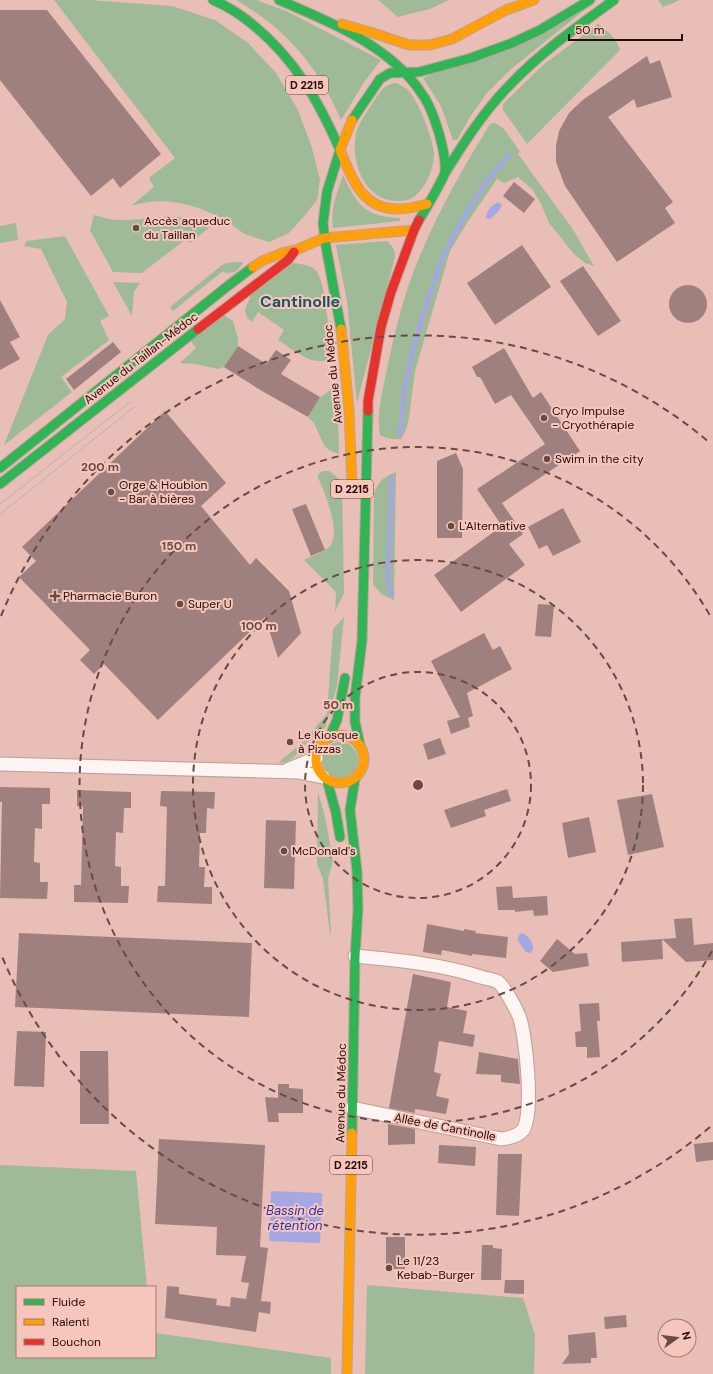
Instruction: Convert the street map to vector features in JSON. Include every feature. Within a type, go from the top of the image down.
[{"type":"main road","name":"D 2215","points":[[212,0],[235,11],[260,29],[281,49],[297,68],[321,108],[359,190],[366,198],[373,204],[396,210],[427,204]]},
{"type":"main road","points":[[279,0],[327,20],[368,31],[398,42],[418,46],[433,45],[450,41],[502,13],[534,0]]},
{"type":"main road","name":"Avenue du Médoc","points":[[352,496],[349,395],[337,303],[324,238],[323,217],[332,172],[354,116],[380,79],[390,73],[419,72],[454,63],[512,43],[540,30],[590,0]]},
{"type":"main road","points":[[445,173],[489,108],[515,80],[541,55],[614,0]]},
{"type":"main road","points":[[327,20],[389,57],[422,93],[438,128],[442,144],[445,173]]},
{"type":"main road","name":"D 2215","points":[[360,745],[356,722],[355,697],[362,641],[368,401],[381,327],[391,292],[414,230],[445,173]]},
{"type":"main road","name":"Avenue du Taillan-Médoc","points":[[0,468],[229,285],[262,261],[282,253],[296,250],[324,238],[414,230]]},
{"type":"main road","name":"Avenue du Taillan-Médoc","points":[[0,484],[189,335],[288,260],[296,250]]},
{"type":"main road","points":[[342,848],[336,813],[325,779],[317,765],[316,758],[320,747],[329,738],[337,720],[342,699],[346,668]]},
{"type":"main road","points":[[325,779],[341,784],[355,779],[364,765],[365,757],[360,745],[349,737],[342,735],[329,738]]},
{"type":"main road","name":"Avenue du Médoc","points":[[348,1374],[355,956],[358,909],[357,871],[350,810],[355,779]]},
{"type":"main road","name":"Avenue du Médoc","points":[[348,916],[355,956]]},
{"type":"street","points":[[277,772],[289,769],[316,758]]},
{"type":"street","points":[[0,764],[298,772],[325,779]]},
{"type":"street","name":"Allée de Cantinolle","points":[[352,1108],[502,1139],[513,1137],[523,1130],[528,1116],[529,1079],[519,1017],[510,999],[499,983],[461,970],[355,956]]},
{"type":"green space","points":[[54,0],[90,0],[172,6],[215,20],[248,43],[276,73],[298,110],[312,148],[320,180],[317,200],[289,233],[269,242],[245,234],[214,214],[191,206],[167,201],[155,201],[131,206],[154,187],[149,178],[175,158]]},
{"type":"green space","points":[[236,0],[256,0],[286,11],[381,60],[365,81],[341,120],[322,83],[299,51],[270,23]]},
{"type":"green space","points":[[378,0],[449,0],[430,9],[398,17]]},
{"type":"green space","points":[[658,0],[680,0],[663,7]]},
{"type":"green space","points":[[592,4],[511,69],[487,93],[470,117],[457,140],[453,140],[441,106],[423,78]]},
{"type":"green space","points":[[598,24],[609,33],[619,46],[620,50],[527,144],[503,110],[503,104],[543,65]]},
{"type":"green space","points":[[396,83],[407,89],[416,101],[428,129],[434,153],[432,169],[422,188],[412,198],[398,201],[386,199],[376,194],[368,186],[361,176],[355,153],[357,130],[363,119],[383,89],[388,85]]},
{"type":"green space","points":[[495,123],[504,129],[520,152],[518,154],[572,228],[594,266],[585,263],[574,254],[549,223],[541,204],[532,189],[518,177],[504,183],[497,179],[450,251],[415,371],[406,430],[401,439],[385,437],[380,435],[380,402],[394,338],[408,287],[425,244],[444,203],[490,124]]},
{"type":"green space","points":[[343,175],[358,202],[370,212],[388,217],[400,218],[400,221],[333,228],[333,208]]},
{"type":"green space","points":[[94,215],[119,220],[165,217],[186,218],[209,228],[190,243],[186,239],[142,273],[113,272],[90,230]]},
{"type":"green space","points":[[16,223],[18,240],[0,243],[0,226]]},
{"type":"green space","points":[[65,236],[109,316],[100,321],[109,340],[61,377],[72,392],[4,445],[48,335],[65,319],[67,302],[41,249],[24,246],[27,241]]},
{"type":"green space","points":[[387,241],[395,252],[395,257],[357,403],[347,301],[336,245]]},
{"type":"green space","points":[[242,262],[243,264],[235,272],[225,273],[223,271],[173,311],[170,307],[221,266],[226,263]]},
{"type":"green space","points":[[291,263],[312,267],[317,272],[320,279],[325,299],[328,324],[331,354],[329,359],[316,361],[302,356],[278,340],[284,330],[258,312],[252,322],[247,318],[245,310],[251,294]]},
{"type":"green space","points":[[113,282],[140,283],[134,292],[132,316]]},
{"type":"green space","points":[[224,315],[233,321],[238,339],[238,346],[224,367],[218,369],[195,364],[180,363],[196,348],[191,341]]},
{"type":"green space","points":[[334,384],[338,420],[339,454],[329,450],[324,445],[314,423],[308,417],[320,397],[327,393]]},
{"type":"green space","points":[[323,471],[329,471],[342,481],[344,593],[335,612],[336,592],[304,560],[320,553],[329,547],[333,541],[334,533],[331,513],[318,478],[318,474]]},
{"type":"green space","points":[[396,472],[394,600],[381,594],[373,584],[374,493],[382,480]]},
{"type":"green space","points":[[344,617],[337,686],[325,728],[316,733],[293,758],[286,762],[278,763],[304,741],[327,714],[333,629]]},
{"type":"green space","points":[[344,742],[353,747],[357,753],[357,767],[353,773],[344,778],[336,778],[327,773],[323,767],[322,756],[327,747],[333,743]]},
{"type":"green space","points":[[318,792],[325,817],[333,861],[328,879],[331,934],[323,879],[317,864]]},
{"type":"green space","points":[[0,1165],[136,1171],[147,1286],[16,1286],[16,1358],[156,1358],[156,1333],[331,1358],[331,1374],[0,1374]]},
{"type":"green space","points":[[367,1285],[523,1298],[535,1335],[534,1374],[365,1374]]},
{"type":"water","points":[[498,202],[502,205],[498,211],[490,219],[486,218],[490,208]]},
{"type":"water","points":[[522,933],[532,942],[533,950],[530,953],[526,952],[518,941],[518,936]]},
{"type":"water","name":"Bassin de rétention","points":[[271,1191],[322,1193],[320,1243],[269,1241]]},
{"type":"building","points":[[0,10],[47,10],[161,154],[120,188],[113,178],[91,196],[0,80]]},
{"type":"building","points":[[647,56],[650,64],[660,60],[672,97],[637,108],[634,99],[608,117],[673,202],[665,208],[675,223],[617,262],[565,186],[556,162],[556,146],[559,131],[569,113],[574,108],[584,99]]},
{"type":"building","points":[[514,182],[535,199],[524,213],[503,196]]},
{"type":"building","points":[[522,245],[551,287],[495,325],[467,283]]},
{"type":"building","points":[[583,266],[621,321],[598,336],[560,281]]},
{"type":"building","points":[[684,285],[692,285],[702,290],[706,297],[706,311],[702,318],[692,323],[684,323],[674,318],[672,315],[669,308],[669,300],[674,290],[677,288]]},
{"type":"building","points":[[0,300],[20,337],[10,342],[20,359],[0,370]]},
{"type":"building","points":[[113,342],[121,352],[74,390],[66,379]]},
{"type":"building","points":[[238,346],[266,364],[276,350],[291,360],[281,374],[320,397],[308,417],[224,367]]},
{"type":"building","points":[[504,348],[533,398],[541,392],[580,451],[502,503],[523,534],[509,544],[525,565],[461,612],[434,575],[502,526],[477,489],[545,444],[511,395],[495,404],[480,377],[477,377],[472,367]]},
{"type":"building","points":[[165,411],[226,483],[201,506],[250,565],[256,558],[289,591],[301,633],[278,658],[265,617],[158,720],[104,664],[94,674],[80,660],[90,650],[19,577],[36,561],[22,547]]},
{"type":"building","points":[[456,453],[463,469],[462,538],[437,538],[437,461]]},
{"type":"building","points":[[306,504],[325,550],[311,556],[292,509]]},
{"type":"building","points":[[563,508],[581,542],[553,556],[547,545],[539,549],[528,527]]},
{"type":"building","points":[[538,604],[554,605],[551,637],[535,636]]},
{"type":"building","points":[[484,633],[493,650],[500,646],[512,669],[467,693],[473,716],[468,718],[470,727],[451,734],[447,721],[460,717],[431,661]]},
{"type":"building","points":[[440,738],[446,754],[428,760],[423,744]]},
{"type":"building","points":[[0,787],[50,788],[50,804],[42,804],[42,829],[35,828],[34,862],[40,863],[40,882],[48,882],[47,899],[0,898],[2,802],[0,802]]},
{"type":"building","points":[[507,789],[511,801],[484,810],[486,816],[451,828],[444,810]]},
{"type":"building","points":[[77,790],[131,792],[131,808],[124,808],[123,833],[116,832],[115,866],[121,867],[121,886],[129,886],[128,903],[74,902],[74,885],[81,885],[83,806],[77,806]]},
{"type":"building","points":[[161,791],[215,792],[214,809],[207,808],[206,833],[200,833],[199,867],[205,867],[204,887],[212,887],[212,904],[157,902],[158,886],[165,886],[167,807],[160,806]]},
{"type":"building","points":[[652,794],[664,847],[628,855],[617,800]]},
{"type":"building","points":[[589,817],[596,852],[568,858],[562,823]]},
{"type":"building","points":[[266,820],[296,821],[294,889],[264,888]]},
{"type":"building","points":[[512,886],[513,898],[547,896],[548,915],[534,916],[533,910],[515,912],[515,910],[498,910],[496,887]]},
{"type":"building","points":[[692,918],[694,945],[713,943],[713,960],[686,962],[662,939],[676,938],[674,919]]},
{"type":"building","points":[[427,924],[464,931],[464,929],[476,931],[475,933],[508,937],[506,958],[472,954],[472,956],[442,950],[441,955],[423,952]]},
{"type":"building","points":[[19,933],[252,943],[249,1017],[15,1007]]},
{"type":"building","points":[[557,939],[575,954],[587,953],[589,966],[553,972],[540,961]]},
{"type":"building","points":[[662,939],[663,959],[622,962],[621,942]]},
{"type":"building","points":[[413,974],[451,982],[447,1007],[467,1011],[463,1033],[475,1035],[473,1047],[439,1041],[434,1072],[441,1074],[436,1096],[449,1099],[446,1114],[415,1109],[415,1113],[389,1108]]},
{"type":"building","points":[[599,1003],[600,1021],[597,1021],[600,1057],[587,1058],[587,1047],[576,1047],[575,1032],[581,1031],[579,1004]]},
{"type":"building","points":[[17,1031],[46,1032],[44,1087],[14,1086]]},
{"type":"building","points":[[80,1051],[108,1051],[109,1124],[80,1124]]},
{"type":"building","points":[[479,1052],[518,1059],[520,1084],[501,1082],[501,1075],[476,1074]]},
{"type":"building","points":[[278,1084],[289,1084],[289,1088],[303,1089],[303,1113],[278,1113],[279,1122],[268,1122],[265,1097],[278,1098]]},
{"type":"building","points":[[388,1124],[415,1129],[415,1144],[388,1145]]},
{"type":"building","points":[[159,1139],[265,1145],[260,1247],[268,1248],[261,1301],[271,1302],[270,1314],[259,1312],[256,1332],[165,1318],[167,1286],[179,1287],[179,1294],[217,1299],[216,1305],[230,1307],[231,1297],[246,1299],[249,1283],[241,1282],[246,1256],[216,1255],[217,1227],[155,1224]]},
{"type":"building","points":[[713,1142],[713,1160],[696,1162],[694,1144]]},
{"type":"building","points":[[439,1145],[476,1147],[475,1166],[438,1163]]},
{"type":"building","points":[[498,1154],[522,1154],[519,1216],[496,1215]]},
{"type":"building","points":[[386,1237],[405,1237],[405,1269],[386,1269]]},
{"type":"building","points":[[482,1245],[493,1245],[493,1248],[502,1249],[501,1280],[481,1280]]},
{"type":"building","points":[[505,1280],[524,1280],[524,1294],[504,1293]]},
{"type":"building","points":[[626,1315],[627,1327],[605,1329],[604,1317]]},
{"type":"building","points":[[595,1332],[597,1358],[591,1358],[591,1363],[562,1364],[569,1354],[568,1335]]},
{"type":"waterway","points":[[400,434],[405,384],[417,334],[441,261],[473,202],[489,178],[509,155]]},
{"type":"waterway","points":[[391,595],[388,580],[392,477]]},
{"type":"tram line","points":[[0,504],[130,402]]},
{"type":"tram line","points":[[0,514],[134,407]]},
{"type":"traffic: fast","points":[[213,0],[247,20],[281,51],[304,81],[314,97],[340,150],[327,192],[323,223],[341,329]]},
{"type":"traffic: fast","points":[[279,0],[318,17],[358,37],[377,49],[394,62],[409,77],[424,97],[439,132],[444,153],[445,172],[438,188],[419,220]]},
{"type":"traffic: fast","points":[[352,120],[380,79],[390,73],[419,72],[471,58],[512,43],[540,30],[590,0]]},
{"type":"traffic: fast","points":[[445,173],[480,120],[516,78],[556,43],[614,0]]},
{"type":"traffic: fast","points":[[0,468],[253,267]]},
{"type":"traffic: fast","points":[[0,484],[198,329]]},
{"type":"traffic: fast","points":[[360,745],[355,722],[355,697],[362,641],[368,411]]},
{"type":"traffic: fast","points":[[329,738],[337,720],[345,678]]},
{"type":"traffic: fast","points":[[352,1133],[355,956],[358,909],[357,871],[350,810],[355,779]]},
{"type":"traffic: fast","points":[[327,780],[336,813],[340,837]]},
{"type":"traffic: slow","points":[[342,24],[409,45],[430,45],[452,39],[506,10],[534,0]]},
{"type":"traffic: slow","points":[[352,120],[340,150],[354,181],[367,198],[386,208],[403,209],[427,204]]},
{"type":"traffic: slow","points":[[253,267],[262,261],[282,253],[296,250],[324,238],[414,230]]},
{"type":"traffic: slow","points":[[341,329],[349,409],[352,485]]},
{"type":"traffic: slow","points":[[335,735],[345,735],[357,742],[364,754],[364,759],[364,764],[357,776],[345,783],[335,783],[327,779],[320,772],[316,764],[316,754],[320,746],[327,739],[335,735]]},
{"type":"traffic: slow","points":[[347,1374],[352,1133]]},
{"type":"traffic: jam","points":[[368,411],[368,401],[381,327],[391,292],[419,220]]},
{"type":"traffic: jam","points":[[198,329],[288,260],[294,252]]},
{"type":"place","name":"Accès aqueduc du Taillan","points":[[136,228]]},
{"type":"place","name":"Cryo Impulse - Cryothérapie","points":[[544,418]]},
{"type":"place","name":"Swim in the city","points":[[547,459]]},
{"type":"place","name":"Orge & Houblon - Bar à bières","points":[[111,492]]},
{"type":"place","name":"L'Alternative","points":[[451,526]]},
{"type":"place","name":"Pharmacie Buron","points":[[55,596]]},
{"type":"place","name":"Super U","points":[[180,604]]},
{"type":"place","name":"Le Kiosque à Pizzas","points":[[290,742]]},
{"type":"place","name":"McDonald's","points":[[284,851]]},
{"type":"place","name":"Le 11/23 Kebab-Burger","points":[[389,1268]]},
{"type":"district","name":"Cantinolle","points":[[300,301]]}]
